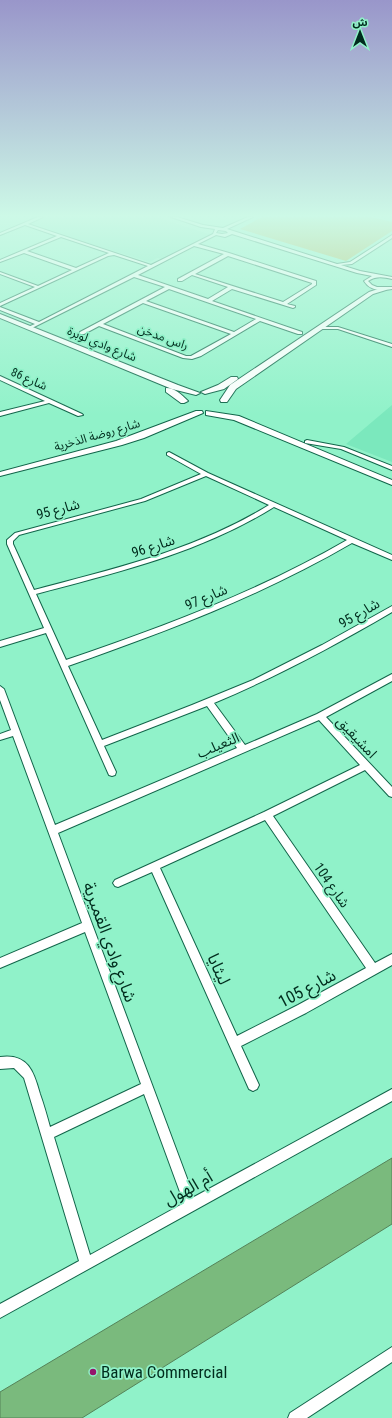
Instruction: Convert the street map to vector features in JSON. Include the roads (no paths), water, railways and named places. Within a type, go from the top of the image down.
[{"type":"street","points":[[28,283],[38,287]]},
{"type":"street","points":[[0,305],[46,283]]},
{"type":"street","points":[[30,328],[118,283]]},
{"type":"street","points":[[158,283],[300,333]]},
{"type":"street","points":[[220,283],[293,307]]},
{"type":"street","points":[[283,304],[314,285],[314,283]]},
{"type":"street","points":[[205,392],[226,384],[363,291],[366,283]]},
{"type":"street","points":[[369,283],[375,288],[390,288]]},
{"type":"street","name":"راس مدخن","points":[[82,333],[169,287]]},
{"type":"street","points":[[208,300],[232,287]]},
{"type":"street","points":[[209,413],[220,410],[229,390],[233,387],[371,293],[390,288]]},
{"type":"street","points":[[143,301],[234,334]]},
{"type":"street","points":[[0,308],[38,324]]},
{"type":"street","name":"شارع وادي لوبرة","points":[[0,316],[175,387],[196,393]]},
{"type":"street","name":"راس مدخن","points":[[99,324],[188,358],[199,355],[260,319]]},
{"type":"street","points":[[333,319],[334,323],[339,328]]},
{"type":"street","name":"شارع وادي لوبرة","points":[[0,320],[171,391],[190,410],[198,413]]},
{"type":"street","points":[[319,328],[339,328],[392,346]]},
{"type":"street","name":"شارع 86","points":[[0,378],[80,415]]},
{"type":"street","points":[[196,393],[215,393],[224,402],[242,414],[392,476]]},
{"type":"street","name":"شارع روضة الذخرية","points":[[0,468],[91,446],[135,433],[174,416],[182,410],[188,396],[196,393]]},
{"type":"street","name":"شارع 86","points":[[0,414],[49,401]]},
{"type":"street","points":[[198,413],[209,413],[236,418],[392,482]]},
{"type":"street","name":"شارع روضة الذخرية","points":[[0,474],[119,443],[141,436],[198,413]]},
{"type":"street","points":[[307,442],[342,448],[392,468]]},
{"type":"street","points":[[169,454],[206,474],[392,558]]},
{"type":"street","name":"شارع 95","points":[[112,772],[10,544],[12,537],[23,532],[143,500],[206,474]]},
{"type":"street","name":"شارع 96","points":[[32,593],[167,554],[238,526],[274,504]]},
{"type":"street","name":"شارع 97","points":[[64,664],[168,628],[215,608],[311,563],[352,540]]},
{"type":"street","name":"شارع 95","points":[[100,744],[209,702],[294,663],[353,632],[392,609]]},
{"type":"street","points":[[0,644],[48,630]]},
{"type":"street","name":"الثعيلب","points":[[52,832],[320,716],[392,677]]},
{"type":"street","name":"شارع وادي القميرية","points":[[0,689],[192,1205]]},
{"type":"street","points":[[209,702],[243,749]]},
{"type":"street","name":"امشيقيق","points":[[320,716],[392,793]]},
{"type":"street","points":[[0,737],[15,732]]},
{"type":"street","points":[[118,883],[267,816],[366,766]]},
{"type":"street","name":"شارع 104","points":[[267,816],[374,970]]},
{"type":"street","name":"ليثايا","points":[[155,867],[253,1085]]},
{"type":"street","points":[[0,963],[87,926]]},
{"type":"street","name":"شارع 105","points":[[235,1043],[302,1009],[392,959]]},
{"type":"street","points":[[0,1062],[15,1062],[23,1067],[29,1075],[86,1263]]},
{"type":"street","points":[[48,1134],[147,1087]]},
{"type":"street","name":"أم الهول","points":[[0,1311],[392,1095]]},
{"type":"street","points":[[295,1418],[392,1354]]},
{"type":"place","name":"Barwa Commercial","points":[[93,1372]]}]
